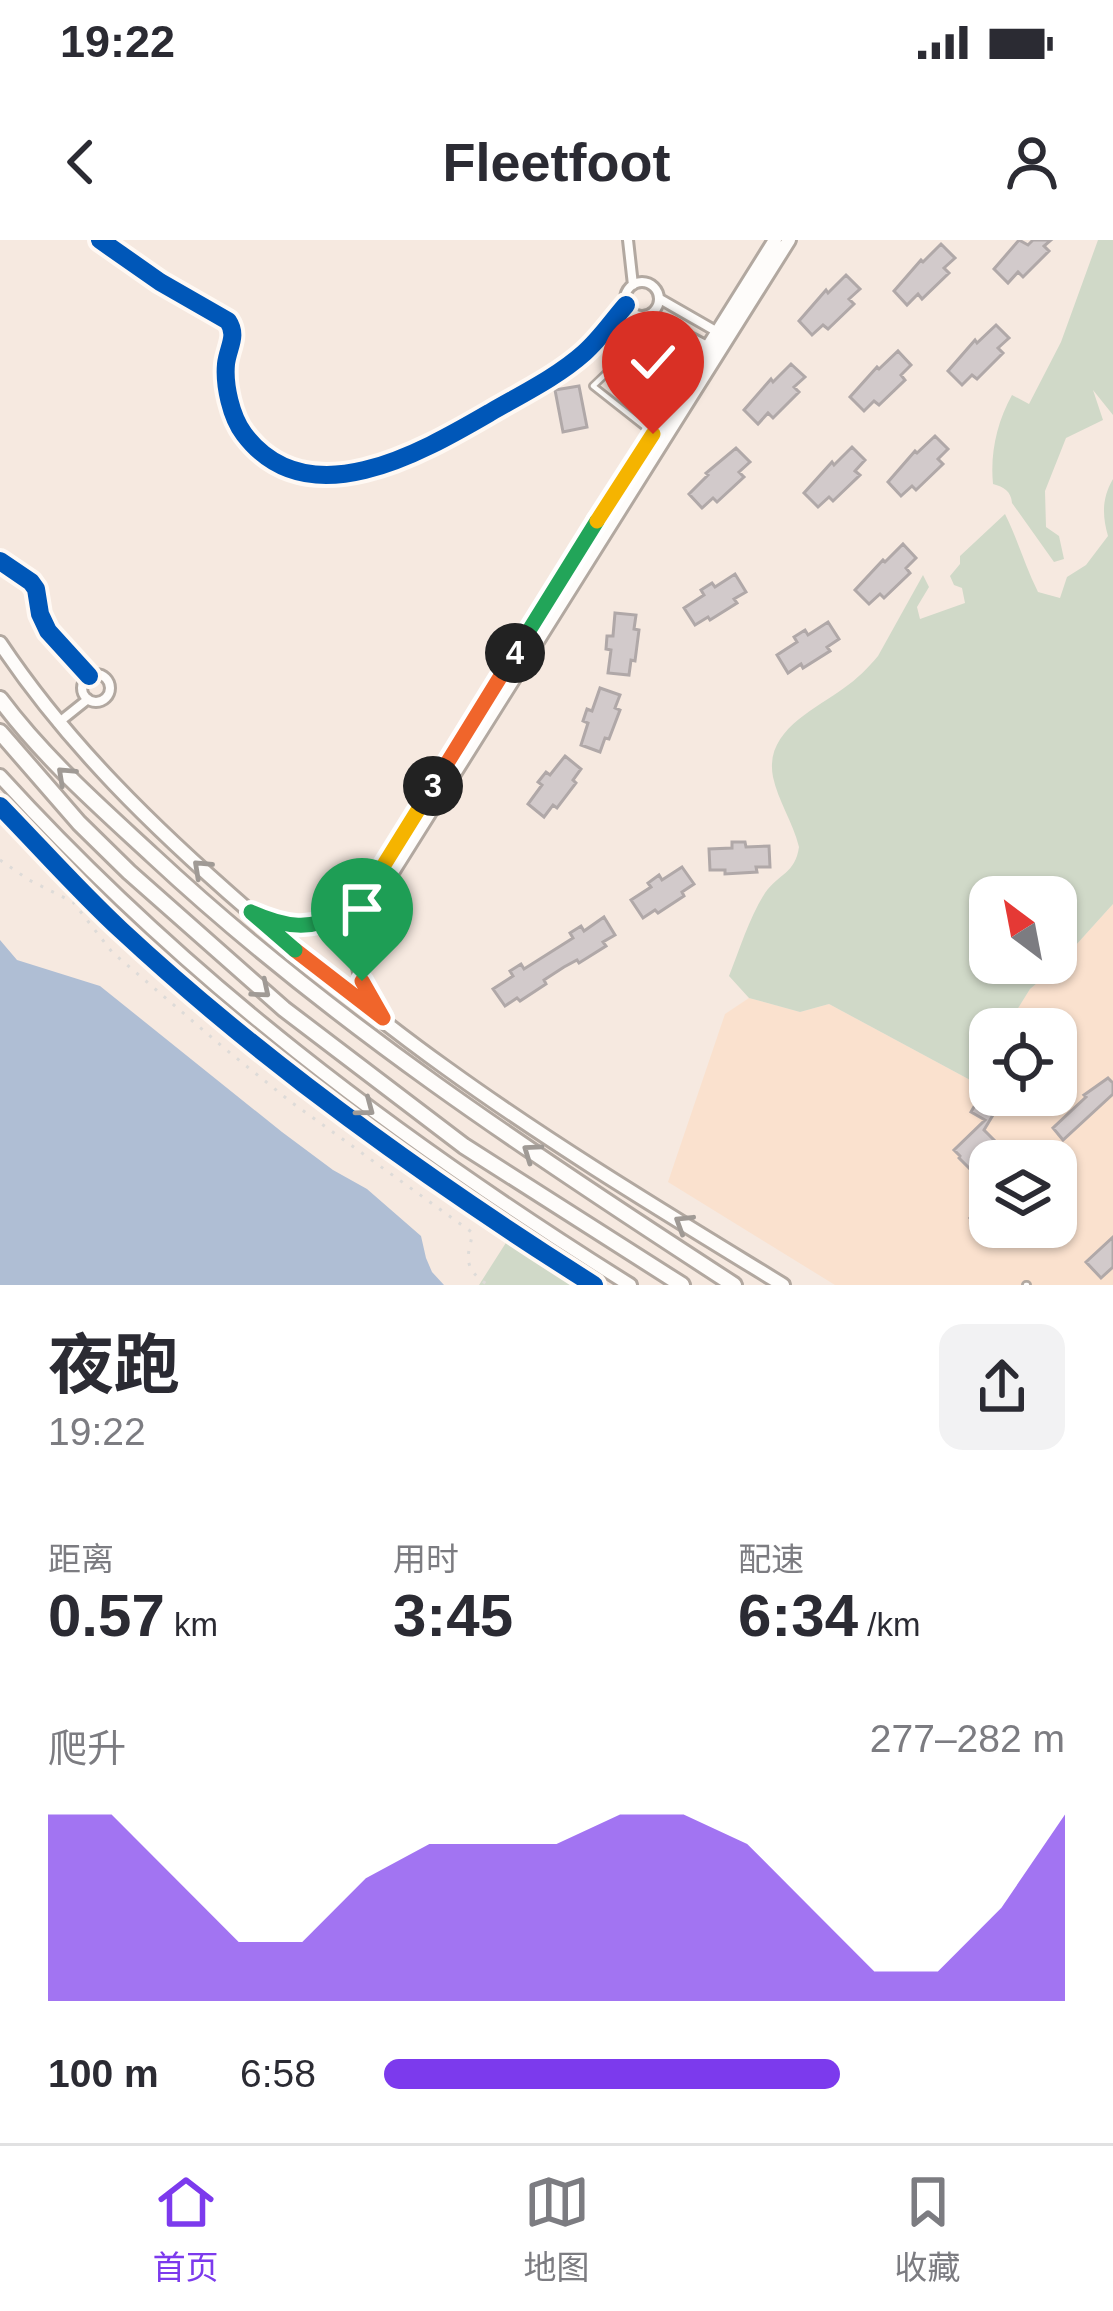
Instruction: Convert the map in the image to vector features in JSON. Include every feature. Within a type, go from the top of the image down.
[{"type":"highway","points":[[0,699],[49,760],[220,920],[398,1059],[549,1165],[734,1285]]},
{"type":"highway","points":[[0,732],[129,872],[284,1009],[464,1146],[682,1285]]},
{"type":"main road","points":[[383,1018],[358,968],[364,917],[714,349],[775,240]]},
{"type":"main road","points":[[722,335],[789,240]]},
{"type":"main road","points":[[251,912],[290,926],[319,925],[361,898],[653,434],[714,349]]},
{"type":"main road","points":[[0,643],[58,723],[140,811],[251,912],[448,1069],[783,1285]]},
{"type":"main road","points":[[0,776],[136,916],[317,1070],[486,1193],[630,1285]]},
{"type":"street","points":[[100,240],[231,323],[234,331],[226,377],[237,423],[274,462],[313,473],[364,471],[393,463],[566,367],[592,346],[626,304],[626,293],[633,285],[650,284],[660,299],[722,335]]},
{"type":"street","points":[[628,240],[633,285]]},
{"type":"street","points":[[648,315],[660,299]]},
{"type":"street","points":[[626,304],[637,316],[648,315],[714,349]]},
{"type":"street","points":[[0,561],[31,582],[48,631],[88,676]]},
{"type":"street","points":[[58,723],[88,699],[102,700],[110,689],[101,675],[88,676]]},
{"type":"street","points":[[88,676],[82,687],[88,699]]},
{"type":"lane","points":[[640,341],[593,386],[653,434]]},
{"type":"path","points":[[0,860],[73,902],[112,952],[224,1048],[473,1233],[470,1266],[473,1275],[488,1285]]},
{"type":"path","points":[[72,879],[115,925]]},
{"type":"shaded area","points":[[1113,904],[1113,1285],[835,1285],[668,1182],[725,1014],[749,998],[800,1012],[829,1004],[969,1079],[969,1116],[1077,1116],[1077,1008],[1018,1008],[1036,984],[1077,984],[1077,944]]},
{"type":"green space","points":[[1098,240],[1113,240],[1113,415],[1093,390],[1103,420],[1066,438],[1045,491],[1046,527],[1059,536],[1064,559],[1054,562],[1008,493],[993,484],[994,449],[1012,395],[1029,404],[1061,342]]},
{"type":"green space","points":[[1113,479],[1113,904],[1077,944],[1077,876],[969,876],[969,984],[1036,984],[1018,1008],[969,1008],[969,1079],[829,1004],[800,1012],[749,998],[729,976],[759,903],[790,868],[799,847],[773,777],[772,761],[784,734],[878,656],[923,575],[929,587],[917,607],[920,619],[965,603],[962,588],[950,576],[960,556],[1005,514],[1038,592],[1060,598],[1067,577],[1086,565],[1108,536],[1104,507]]},
{"type":"green space","points":[[509,1238],[588,1285],[479,1285]]},
{"type":"water","points":[[0,940],[17,960],[100,986],[282,1132],[367,1189],[421,1236],[432,1272],[444,1285],[0,1285]]},
{"type":"building","points":[[1019,240],[1028,245],[1033,240],[1051,240],[1044,246],[1049,251],[1023,277],[1018,272],[1008,283],[994,269]]},
{"type":"building","points":[[941,244],[955,258],[944,268],[949,273],[922,299],[918,294],[907,305],[894,291]]},
{"type":"building","points":[[846,275],[860,289],[849,299],[854,304],[828,329],[823,325],[812,335],[799,321]]},
{"type":"building","points":[[996,325],[1009,338],[998,348],[1003,353],[977,379],[972,375],[962,385],[948,371],[975,340],[977,343]]},
{"type":"building","points":[[898,351],[911,365],[901,375],[905,380],[879,405],[874,401],[864,411],[850,397]]},
{"type":"building","points":[[791,364],[805,377],[794,387],[799,392],[773,418],[768,413],[758,424],[744,410]]},
{"type":"building","points":[[579,386],[587,427],[563,432],[555,390]]},
{"type":"building","points":[[935,436],[948,449],[938,459],[943,464],[916,490],[912,486],[901,496],[888,482]]},
{"type":"building","points":[[852,447],[865,460],[855,471],[860,475],[833,501],[829,497],[818,507],[804,493]]},
{"type":"building","points":[[736,448],[750,462],[739,472],[744,477],[717,502],[713,498],[702,508],[689,494]]},
{"type":"building","points":[[903,544],[916,558],[906,568],[910,573],[884,598],[880,594],[869,604],[855,590]]},
{"type":"building","points":[[735,574],[746,592],[734,599],[737,603],[695,625],[684,608],[704,595],[701,590]]},
{"type":"building","points":[[615,613],[636,615],[634,629],[639,630],[629,675],[608,673],[611,650],[606,649],[607,636],[613,636]]},
{"type":"building","points":[[828,622],[839,639],[827,647],[830,651],[788,673],[777,655],[797,642],[794,637],[805,630],[808,635]]},
{"type":"building","points":[[600,688],[620,695],[615,708],[620,710],[600,752],[581,745],[587,709],[592,711]]},
{"type":"building","points":[[565,756],[581,769],[557,808],[553,805],[544,817],[528,804],[542,785],[538,782]]},
{"type":"building","points":[[732,842],[769,846],[770,867],[725,874],[725,870],[710,870],[709,849],[732,848]]},
{"type":"building","points":[[682,867],[694,884],[682,892],[684,896],[643,918],[631,900],[651,887],[648,883],[659,875],[662,880]]},
{"type":"building","points":[[604,917],[615,935],[603,942],[606,946],[505,1006],[493,989],[513,976],[510,971],[521,964],[524,969],[573,938],[570,933],[581,926],[584,931]]},
{"type":"building","points":[[1108,1078],[1113,1083],[1113,1094],[1063,1140],[1053,1128],[1066,1116],[1077,1116],[1084,1095]]},
{"type":"building","points":[[978,1116],[992,1116],[984,1130],[994,1140],[969,1140],[969,1168],[954,1150],[985,1120]]},
{"type":"building","points":[[1113,1237],[1113,1267],[1101,1278],[1086,1262]]},
{"type":"cycle path","points":[[100,240],[228,321],[232,337],[226,381],[235,419],[270,459],[300,472],[332,475],[366,470],[432,444],[562,370],[590,348],[626,305]]},
{"type":"cycle path","points":[[0,561],[31,582],[48,631],[89,676]]},
{"type":"cycle path","points":[[0,806],[105,915],[290,1074],[409,1162],[594,1285]]},
{"type":"route","points":[[362,981],[383,1018],[251,912],[290,926],[319,925],[338,916],[369,889],[653,434]]}]
